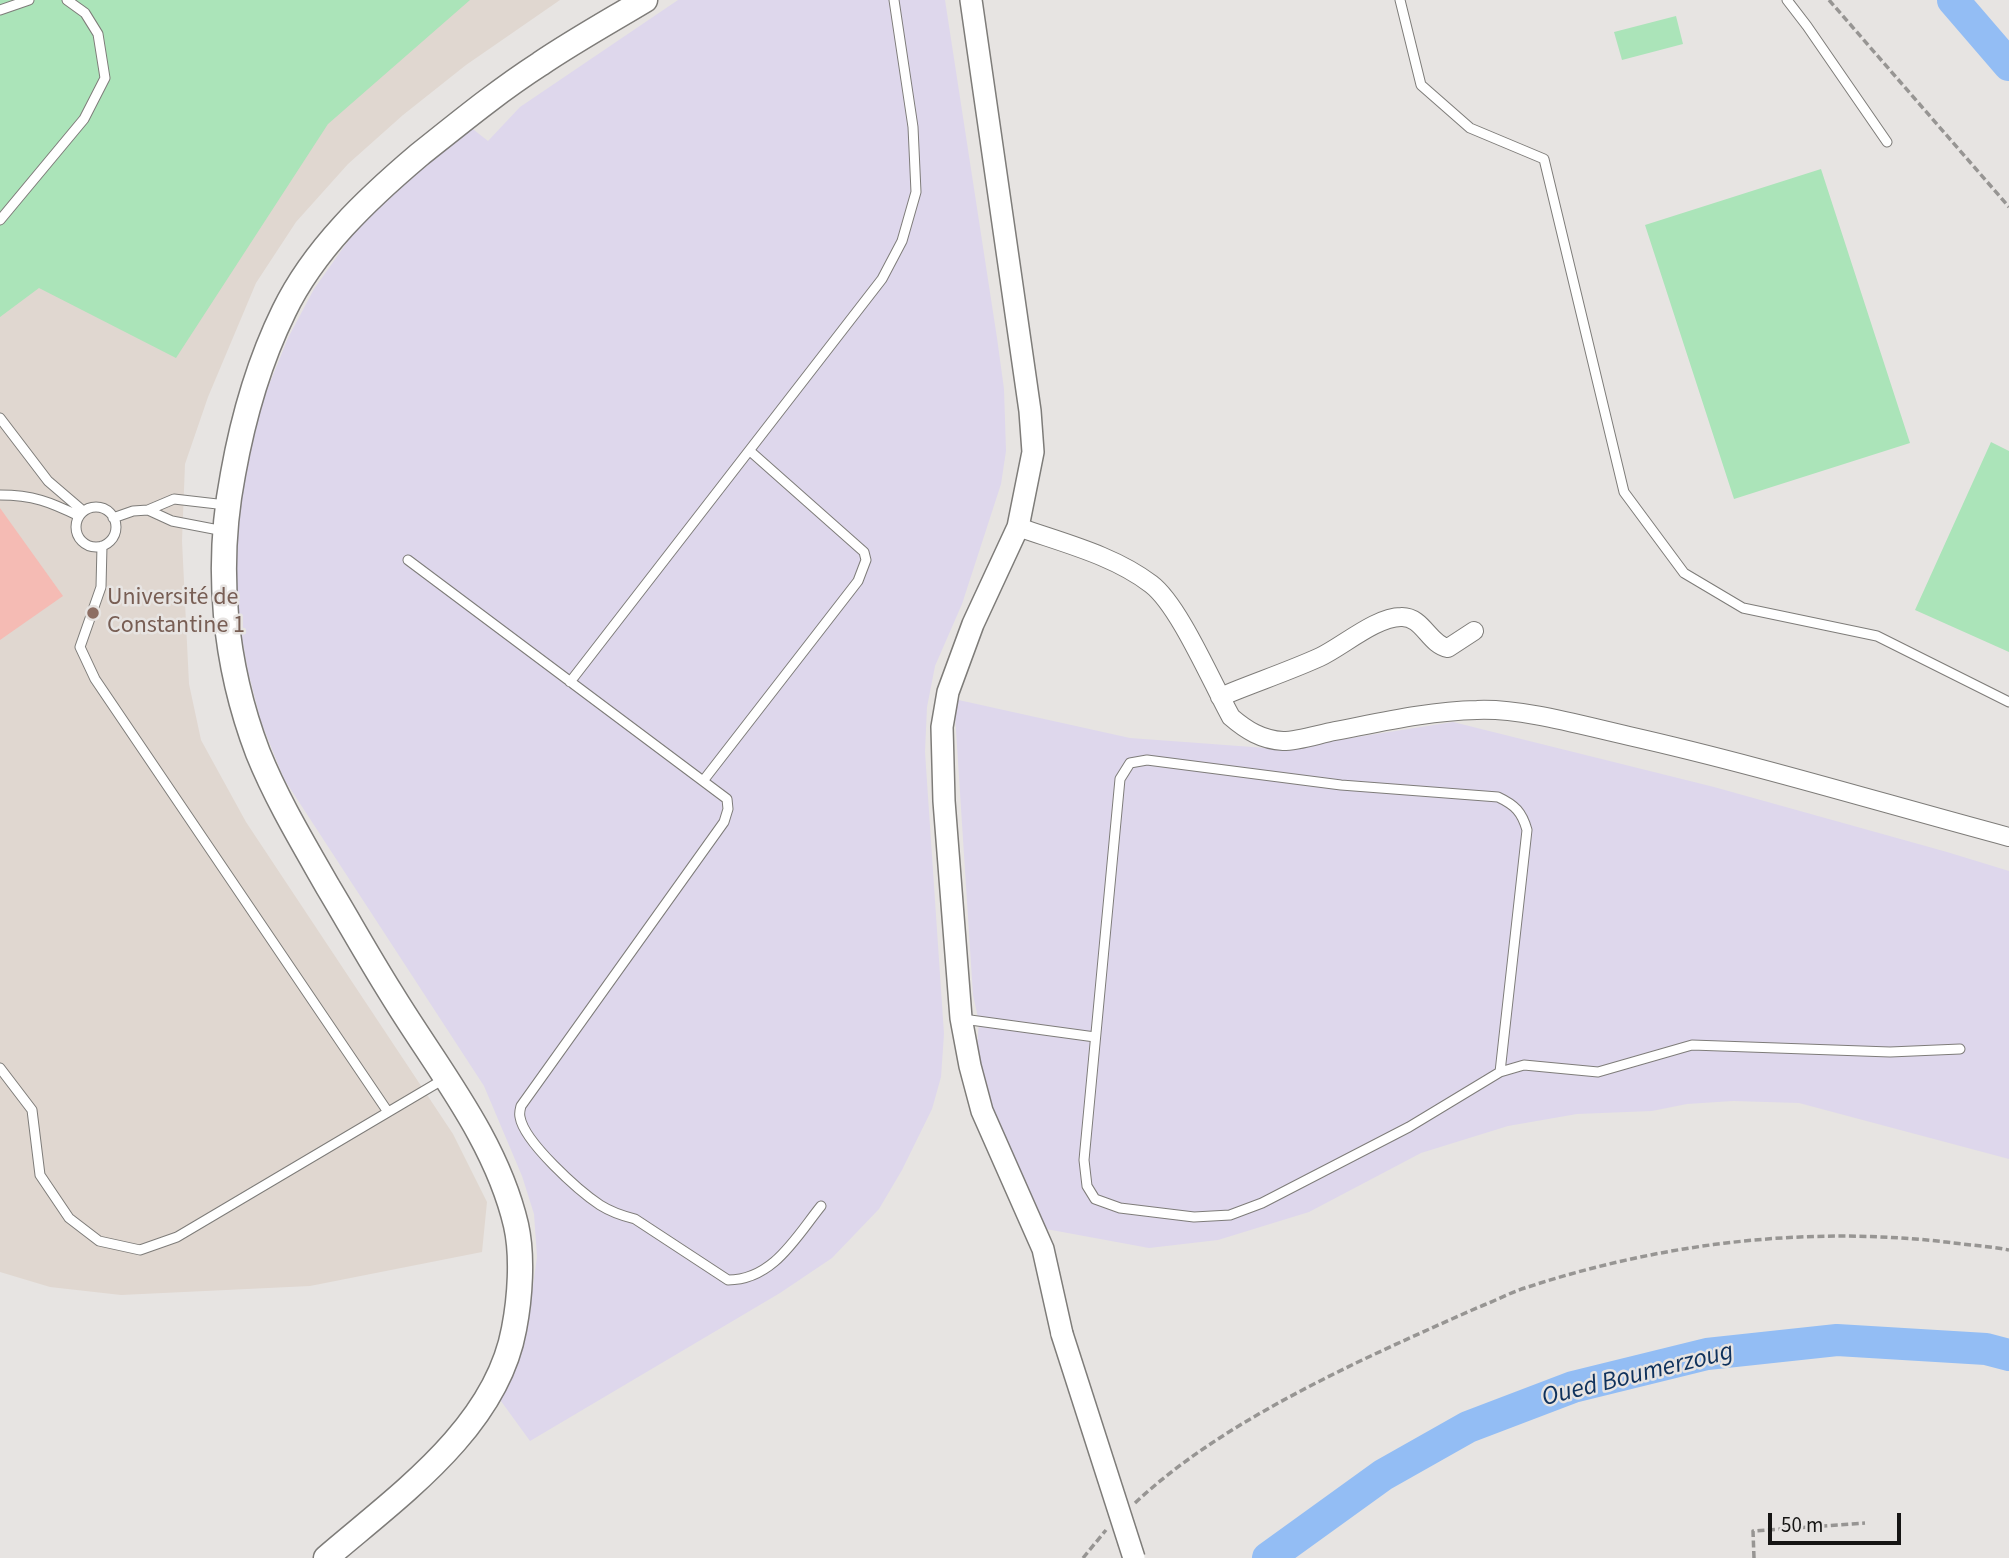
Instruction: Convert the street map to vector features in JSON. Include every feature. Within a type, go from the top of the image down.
[{"type":"main road","points":[[326,1558],[439,1458],[477,1415],[498,1378],[514,1333],[520,1284],[517,1228],[500,1178],[472,1121],[391,994],[288,819],[258,753],[241,699],[229,644],[223,590],[228,505],[237,450],[256,380],[285,308],[334,237],[378,190],[449,131],[537,65],[645,0]]},
{"type":"street","points":[[971,0],[1030,411],[1032,452],[1018,527],[969,634],[948,692],[942,727],[944,801],[961,1018],[982,1111],[1043,1249],[1062,1334],[1134,1558]]},
{"type":"street","points":[[1018,527],[1093,553],[1153,585],[1171,606],[1231,717],[1245,729],[1262,737],[1284,741],[1397,719],[1479,709],[1569,723],[1706,754],[2009,837]]},
{"type":"street","points":[[1220,697],[1321,656],[1377,625],[1399,617],[1411,618],[1421,625],[1440,647],[1448,648],[1474,631]]},
{"type":"lane","points":[[0,10],[29,0]]},
{"type":"lane","points":[[0,220],[84,119],[105,78],[98,34],[86,13],[67,0]]},
{"type":"lane","points":[[570,682],[882,279],[902,241],[916,192],[913,127],[894,0]]},
{"type":"lane","points":[[1400,0],[1421,85],[1470,128],[1544,159],[1623,492],[1684,573],[1743,608],[1877,636],[2009,702]]},
{"type":"lane","points":[[1787,0],[1887,142]]},
{"type":"lane","points":[[0,418],[48,481],[81,514]]},
{"type":"lane","points":[[703,781],[858,581],[866,561],[864,551],[750,451]]},
{"type":"lane","points":[[0,495],[25,495],[44,499],[81,514]]},
{"type":"lane","points":[[113,517],[148,510],[174,499],[228,505]]},
{"type":"lane","points":[[90,508],[103,508],[113,517],[115,531],[108,543],[95,547],[82,542],[76,530],[81,514],[90,508]]},
{"type":"lane","points":[[148,510],[172,521],[226,531]]},
{"type":"lane","points":[[102,546],[101,587],[82,637],[82,655],[95,679],[388,1112]]},
{"type":"lane","points":[[408,560],[727,799],[728,809],[724,822],[521,1106],[520,1118],[550,1161],[599,1204],[635,1219],[728,1280],[740,1280],[758,1274],[778,1259],[821,1206]]},
{"type":"lane","points":[[1500,1072],[1527,830],[1522,815],[1514,804],[1499,797],[1340,785],[1147,760],[1130,763],[1120,779],[1084,1160],[1087,1186],[1095,1199],[1120,1208],[1194,1217],[1230,1216],[1262,1203],[1409,1127],[1500,1072],[1524,1065],[1598,1072],[1692,1045],[1890,1052],[1960,1049]]},
{"type":"lane","points":[[961,1018],[1095,1037]]},
{"type":"lane","points":[[0,1068],[32,1110],[40,1175],[69,1218],[99,1241],[140,1250],[177,1237],[445,1079]]},
{"type":"path","points":[[1829,0],[2009,207]]},
{"type":"path","points":[[1135,1503],[1154,1485],[1223,1437],[1315,1383],[1419,1333],[1526,1287],[1631,1259],[1713,1244],[1806,1236],[1893,1237],[2009,1250]]},
{"type":"path","points":[[1754,1558],[1753,1531],[1865,1523]]},
{"type":"path","points":[[1083,1558],[1107,1530]]},
{"type":"shaded area","name":"Université de Constantine 1","points":[[0,0],[560,0],[466,65],[403,115],[348,164],[296,222],[256,283],[208,397],[185,464],[182,541],[189,684],[201,740],[246,822],[453,1134],[487,1202],[482,1252],[310,1286],[121,1295],[50,1287],[0,1272]]},
{"type":"shaded area","points":[[678,0],[945,0],[1004,389],[1006,451],[1001,484],[962,604],[935,666],[927,707],[925,752],[944,1034],[941,1077],[932,1109],[879,1209],[832,1258],[780,1293],[530,1441],[498,1397],[516,1360],[529,1314],[537,1257],[534,1214],[522,1176],[484,1086],[284,779],[261,722],[248,671],[237,610],[235,551],[242,483],[260,407],[288,338],[314,289],[360,224],[469,126],[488,141],[520,107]]},
{"type":"shaded area","points":[[954,699],[1130,738],[1280,749],[1453,722],[1714,787],[2009,871],[2009,1159],[1799,1103],[1733,1101],[1687,1104],[1652,1111],[1577,1114],[1508,1126],[1421,1153],[1309,1212],[1218,1240],[1149,1248],[1046,1229],[1032,1229],[976,1060],[979,1022],[973,995]]},
{"type":"green space","points":[[0,0],[470,0],[328,124],[176,358],[39,288],[0,317]]},
{"type":"green space","points":[[1676,16],[1683,44],[1622,60],[1614,32]]},
{"type":"green space","points":[[1821,169],[1910,443],[1734,499],[1645,225]]},
{"type":"green space","points":[[1991,442],[2009,451],[2009,652],[1915,610]]},
{"type":"building","points":[[0,508],[63,596],[0,640]]},
{"type":"waterway","name":"Oued Boumerzoug","points":[[1953,0],[2009,65]]},
{"type":"waterway","name":"Oued Boumerzoug","points":[[1268,1558],[1383,1475],[1468,1427],[1573,1387],[1707,1354],[1837,1340],[1986,1349],[2009,1355]]},
{"type":"place","name":"Université de Constantine 1","points":[[93,613]]}]
